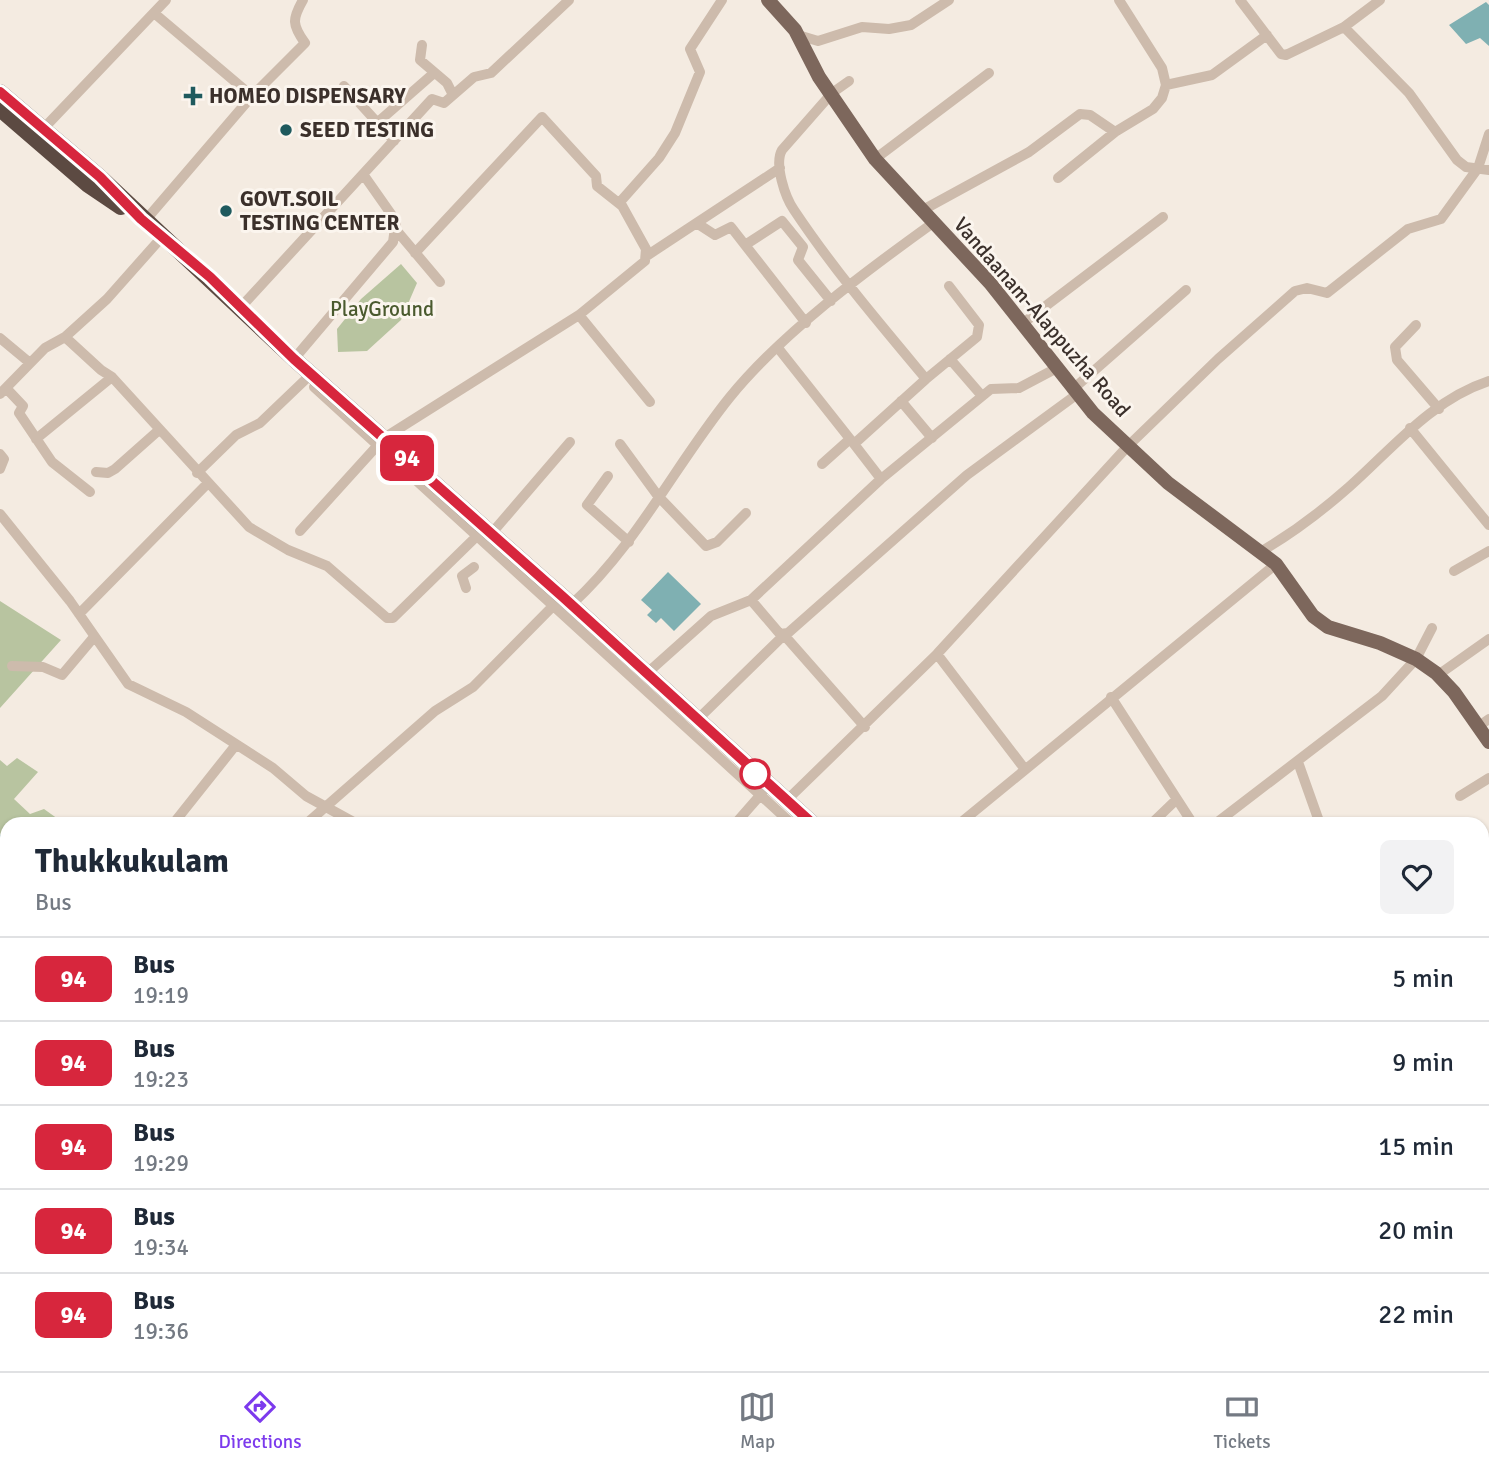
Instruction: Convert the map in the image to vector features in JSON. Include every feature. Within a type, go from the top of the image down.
[{"type":"highway","points":[[0,92],[210,277],[380,442],[645,674],[764,790],[787,800],[805,817]]},
{"type":"highway","points":[[0,109],[87,184],[143,220]]},
{"type":"main road","name":"Vandaanam-Alappuzha Road","points":[[768,0],[797,35],[819,77],[875,159],[921,211],[955,242],[1074,393],[1127,447],[1168,483],[1262,551],[1276,564],[1302,605],[1328,627],[1380,643],[1416,659],[1438,675],[1484,723],[1489,742]]},
{"type":"street","points":[[44,128],[166,0]]},
{"type":"street","points":[[143,220],[252,96],[305,43],[295,29],[293,17],[303,0]]},
{"type":"street","points":[[241,307],[432,99],[444,103],[474,77],[491,74],[569,0]]},
{"type":"street","points":[[621,205],[622,196],[659,158],[674,133],[700,72],[690,49],[722,0]]},
{"type":"street","points":[[797,35],[818,41],[862,27],[889,29],[911,24],[949,0]]},
{"type":"street","points":[[1058,178],[1115,132],[1153,109],[1162,98],[1166,85],[1154,52],[1119,0]]},
{"type":"street","points":[[1241,0],[1281,54],[1286,55],[1344,27],[1380,0]]},
{"type":"street","points":[[154,13],[252,96]]},
{"type":"street","points":[[1344,27],[1409,93],[1457,160],[1466,167],[1483,169]]},
{"type":"street","points":[[1166,85],[1212,75],[1267,35]]},
{"type":"street","points":[[422,45],[420,60],[447,83],[453,95]]},
{"type":"street","points":[[378,122],[395,111],[434,73]]},
{"type":"street","points":[[875,159],[989,73]]},
{"type":"street","points":[[849,81],[832,93],[782,150],[778,160],[780,168],[793,209],[847,286],[926,379]]},
{"type":"street","points":[[344,86],[394,141]]},
{"type":"street","points":[[921,211],[1029,152],[1080,114],[1090,115],[1115,132]]},
{"type":"street","points":[[415,253],[542,117],[596,176],[597,186],[621,205],[648,255]]},
{"type":"street","points":[[787,800],[937,654],[1127,447],[1218,359],[1295,291],[1307,288],[1327,293],[1408,229],[1436,223],[1483,169],[1489,134]]},
{"type":"street","points":[[300,531],[380,442],[579,315],[645,261],[648,255],[780,168]]},
{"type":"street","points":[[294,359],[393,242],[397,231],[396,221],[363,174]]},
{"type":"street","points":[[1022,324],[1163,217]]},
{"type":"street","points":[[745,246],[782,221],[803,247],[799,260],[831,301]]},
{"type":"street","points":[[314,817],[435,711],[473,687],[629,542],[658,496],[731,395],[847,286],[933,223]]},
{"type":"street","points":[[698,224],[715,234],[731,227],[806,323]]},
{"type":"street","points":[[397,231],[440,282]]},
{"type":"street","points":[[90,492],[52,462],[19,413],[23,406],[3,391],[55,340],[65,337],[107,299],[162,237]]},
{"type":"street","points":[[210,277],[217,297],[306,379],[380,442]]},
{"type":"street","points":[[822,464],[977,337],[979,325],[949,286]]},
{"type":"street","points":[[696,721],[784,635],[967,475],[1074,393],[1186,290]]},
{"type":"street","points":[[579,315],[650,402]]},
{"type":"street","points":[[1416,325],[1395,347],[1397,360],[1439,409]]},
{"type":"street","points":[[65,337],[112,377],[249,527],[288,550],[327,566],[389,619],[484,533],[570,442]]},
{"type":"street","points":[[0,338],[30,363]]},
{"type":"street","points":[[778,348],[881,479]]},
{"type":"street","points":[[950,359],[982,396]]},
{"type":"street","points":[[645,674],[711,616],[751,600],[881,479],[982,396],[995,387],[1025,385],[1055,369]]},
{"type":"street","points":[[36,439],[112,377]]},
{"type":"street","points":[[197,473],[236,435],[260,423],[306,379]]},
{"type":"street","points":[[1262,551],[1349,487],[1410,428],[1459,394],[1489,381]]},
{"type":"street","points":[[901,401],[932,438]]},
{"type":"street","points":[[1410,428],[1489,525]]},
{"type":"street","points":[[96,472],[108,473],[115,469],[159,430]]},
{"type":"street","points":[[620,444],[658,496],[706,546],[717,542],[746,513]]},
{"type":"street","points":[[0,454],[4,459],[0,469]]},
{"type":"street","points":[[608,476],[587,505],[629,542]]},
{"type":"street","points":[[79,614],[207,484]]},
{"type":"street","points":[[0,514],[79,614],[128,684],[186,712],[235,746],[274,768],[324,808],[343,817]]},
{"type":"street","points":[[1454,571],[1489,551]]},
{"type":"street","points":[[967,817],[1276,564]]},
{"type":"street","points":[[466,588],[462,576],[474,567]]},
{"type":"street","points":[[751,600],[865,727]]},
{"type":"street","points":[[563,602],[764,790],[786,817]]},
{"type":"street","points":[[1224,817],[1382,696],[1416,659],[1432,628]]},
{"type":"street","points":[[12,666],[43,667],[62,675],[94,637]]},
{"type":"street","points":[[1438,675],[1489,639]]},
{"type":"street","points":[[937,654],[1024,768]]},
{"type":"street","points":[[1111,697],[1188,817]]},
{"type":"street","points":[[179,817],[235,746]]},
{"type":"street","points":[[1298,762],[1318,817]]},
{"type":"street","points":[[1460,796],[1489,778]]},
{"type":"street","points":[[741,817],[764,790]]},
{"type":"street","points":[[1158,817],[1176,800]]},
{"type":"green space","name":"PlayGround","points":[[401,264],[417,283],[401,320],[367,351],[338,352],[337,329],[361,299]]},
{"type":"green space","points":[[0,601],[61,640],[0,708]]},
{"type":"green space","points":[[17,758],[38,772],[14,799],[30,814],[44,809],[55,817],[0,817],[0,760],[7,766]]},
{"type":"water","points":[[1486,2],[1489,5],[1489,46],[1480,38],[1466,44],[1449,25]]},
{"type":"water","points":[[668,572],[701,604],[674,631],[661,618],[656,623],[647,615],[652,610],[641,600]]},
{"type":"bus line","name":"94","points":[[0,92],[100,177],[141,219],[210,277],[294,359],[423,471],[805,817]]},
{"type":"place","name":"HOMEO DISPENSARY","points":[[193,96]]},
{"type":"place","name":"SEED TESTING","points":[[286,130]]},
{"type":"place","name":"GOVT.SOIL TESTING CENTER","points":[[226,211]]}]
